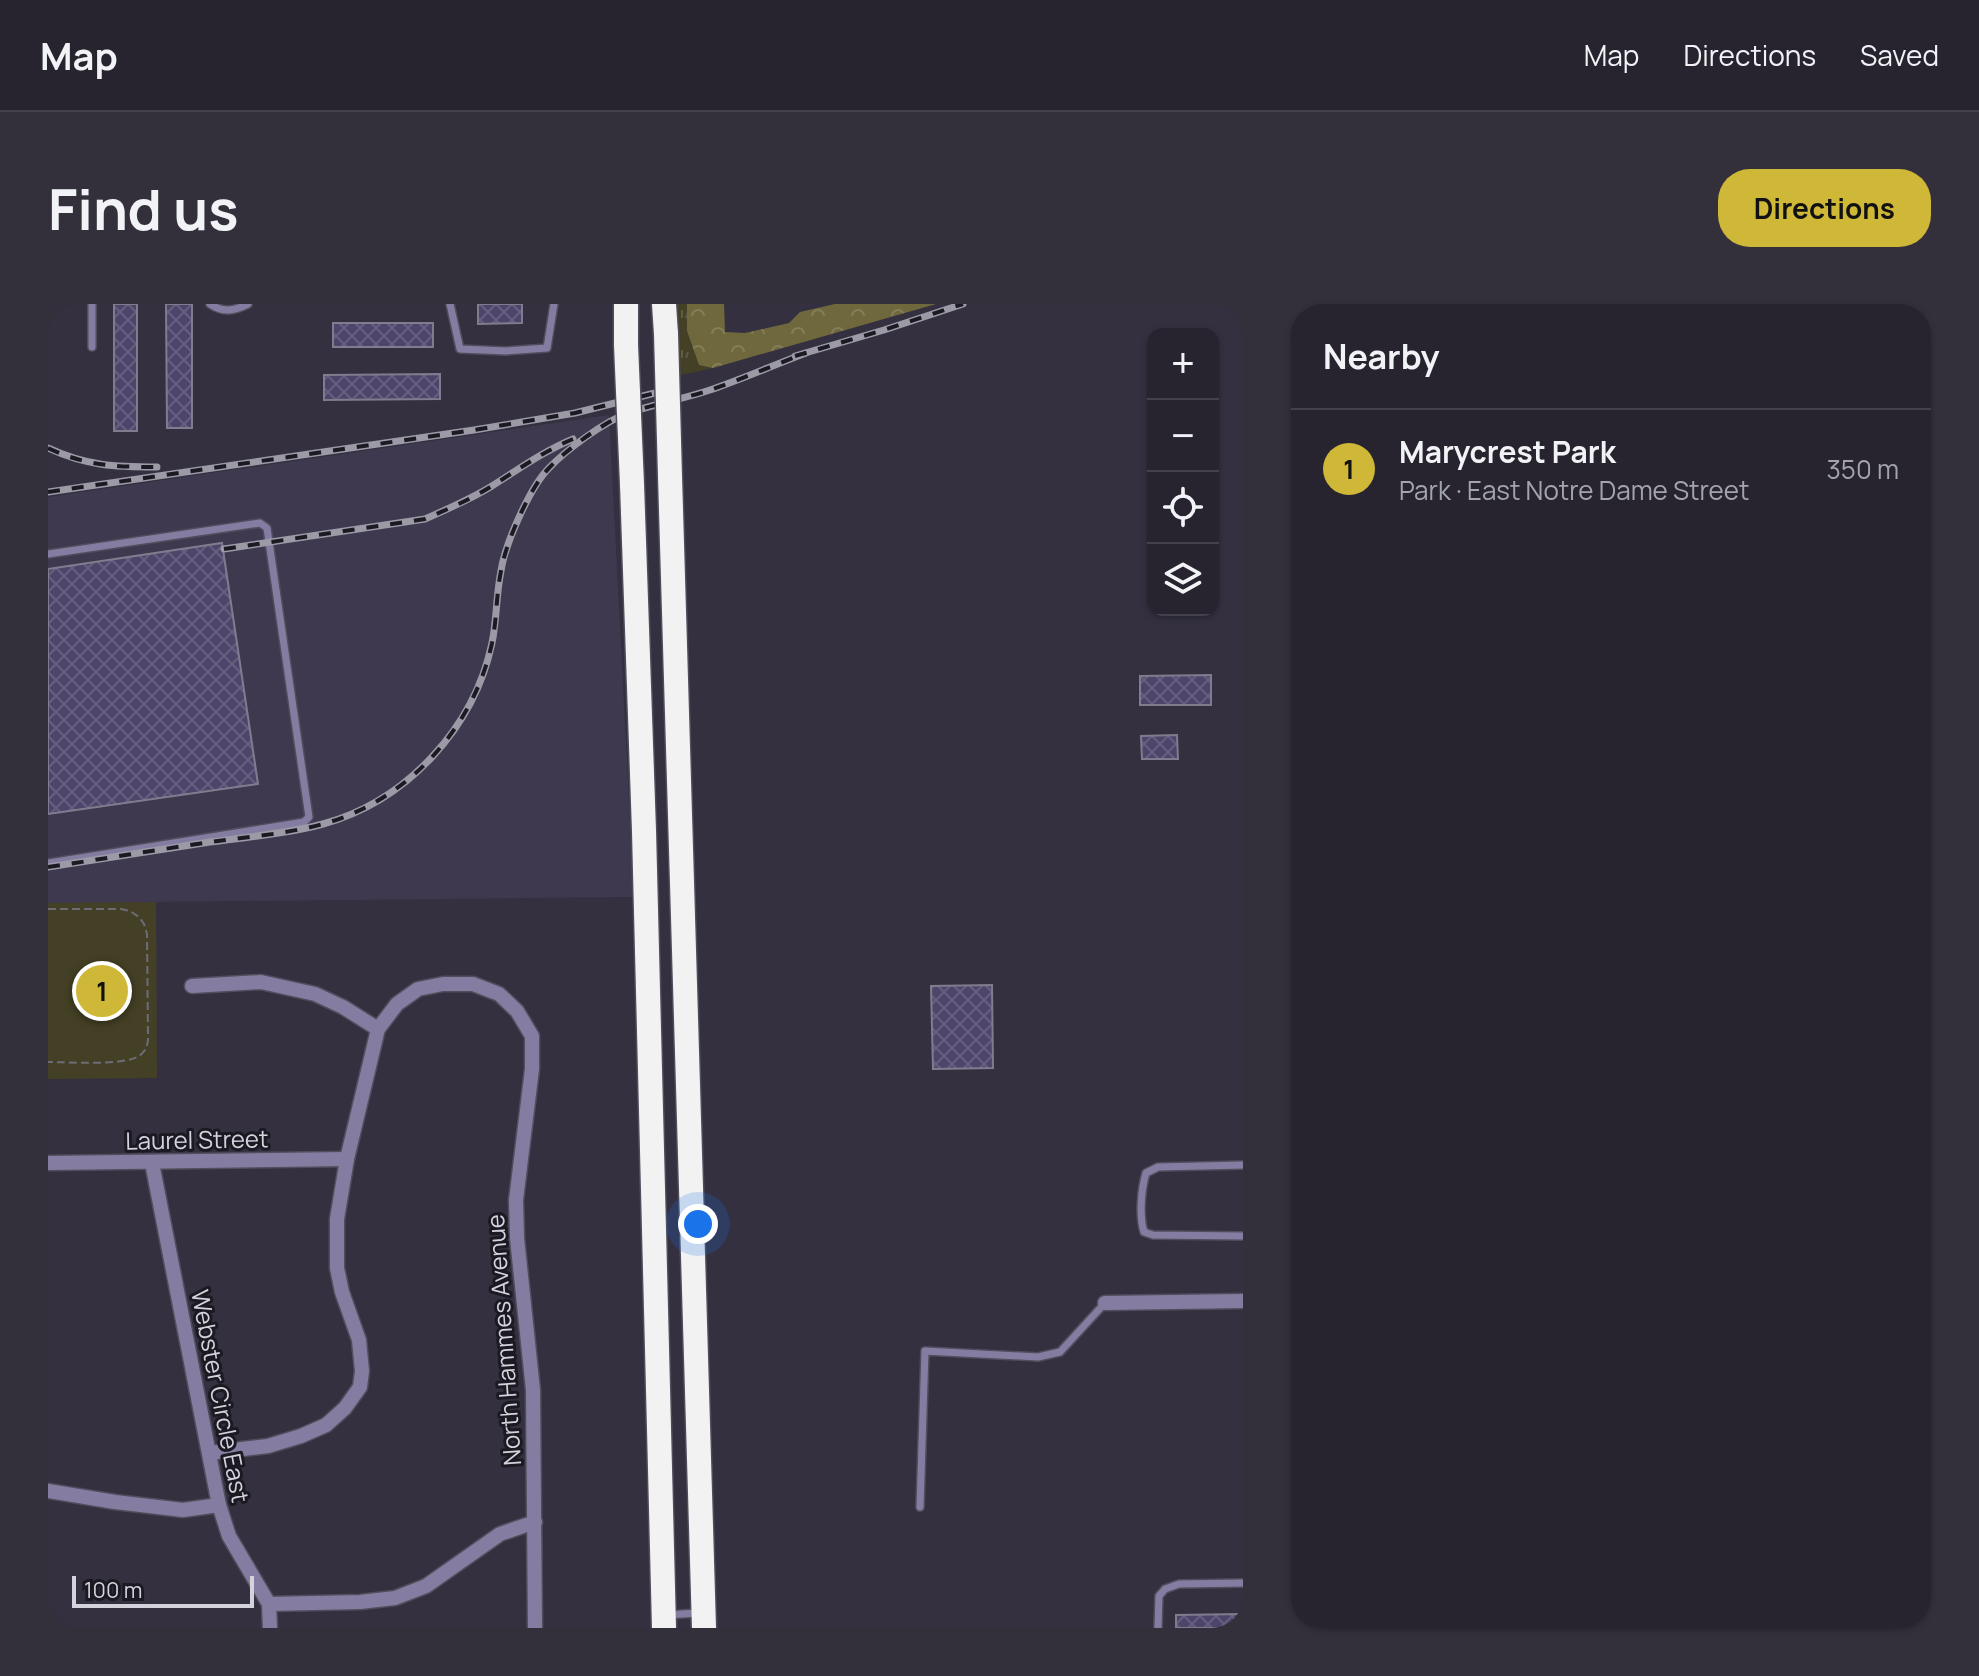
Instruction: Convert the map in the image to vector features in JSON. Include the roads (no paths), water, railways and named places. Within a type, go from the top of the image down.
[{"type":"highway","points":[[626,304],[644,831],[664,1622]]},
{"type":"highway","points":[[664,304],[703,1621]]},
{"type":"street","points":[[192,986],[261,982],[315,994],[378,1029],[347,1159],[337,1219],[337,1268],[359,1340],[360,1387],[345,1408],[326,1425],[301,1436],[268,1446],[209,1453]]},
{"type":"street","name":"North Hammes Avenue","points":[[378,1029],[397,1004],[418,989],[443,984],[473,984],[499,994],[517,1011],[532,1036],[532,1069],[516,1200],[533,1390],[535,1628]]},
{"type":"street","name":"Laurel Street","points":[[48,1163],[347,1159]]},
{"type":"street","name":"Webster Circle East","points":[[152,1163],[219,1505],[229,1536],[269,1604],[270,1628]]},
{"type":"street","points":[[1105,1303],[1243,1301]]},
{"type":"street","points":[[48,1491],[183,1510],[219,1505]]},
{"type":"street","points":[[269,1604],[395,1598],[426,1586],[500,1534],[535,1522]]},
{"type":"lane","points":[[92,304],[92,347]]},
{"type":"lane","points":[[210,304],[220,311],[238,309],[248,304]]},
{"type":"lane","points":[[450,304],[460,349],[506,351],[547,348],[554,304]]},
{"type":"lane","points":[[48,554],[260,523],[267,528],[309,817],[304,822],[48,863]]},
{"type":"lane","points":[[1243,1165],[1158,1167],[1146,1173],[1142,1225],[1144,1232],[1153,1235],[1243,1236]]},
{"type":"lane","points":[[920,1507],[925,1351],[1038,1357],[1060,1352],[1105,1303]]},
{"type":"lane","points":[[1158,1628],[1159,1596],[1169,1586],[1243,1583]]},
{"type":"lane","points":[[664,1622],[703,1621]]},
{"type":"railway","points":[[795,356],[963,304]]},
{"type":"railway","points":[[48,867],[281,833],[323,824],[354,813],[382,798],[409,779],[432,757],[453,732],[470,704],[492,643],[503,560],[519,516],[549,468],[586,437],[618,417],[710,390],[806,353]]},
{"type":"railway","points":[[48,492],[474,430],[575,413],[667,390]]},
{"type":"railway","points":[[224,549],[425,519],[476,495],[573,439]]},
{"type":"railway","points":[[48,448],[75,459],[101,464],[157,467]]},
{"type":"place","name":"Marycrest Park","points":[[102,991]]}]
